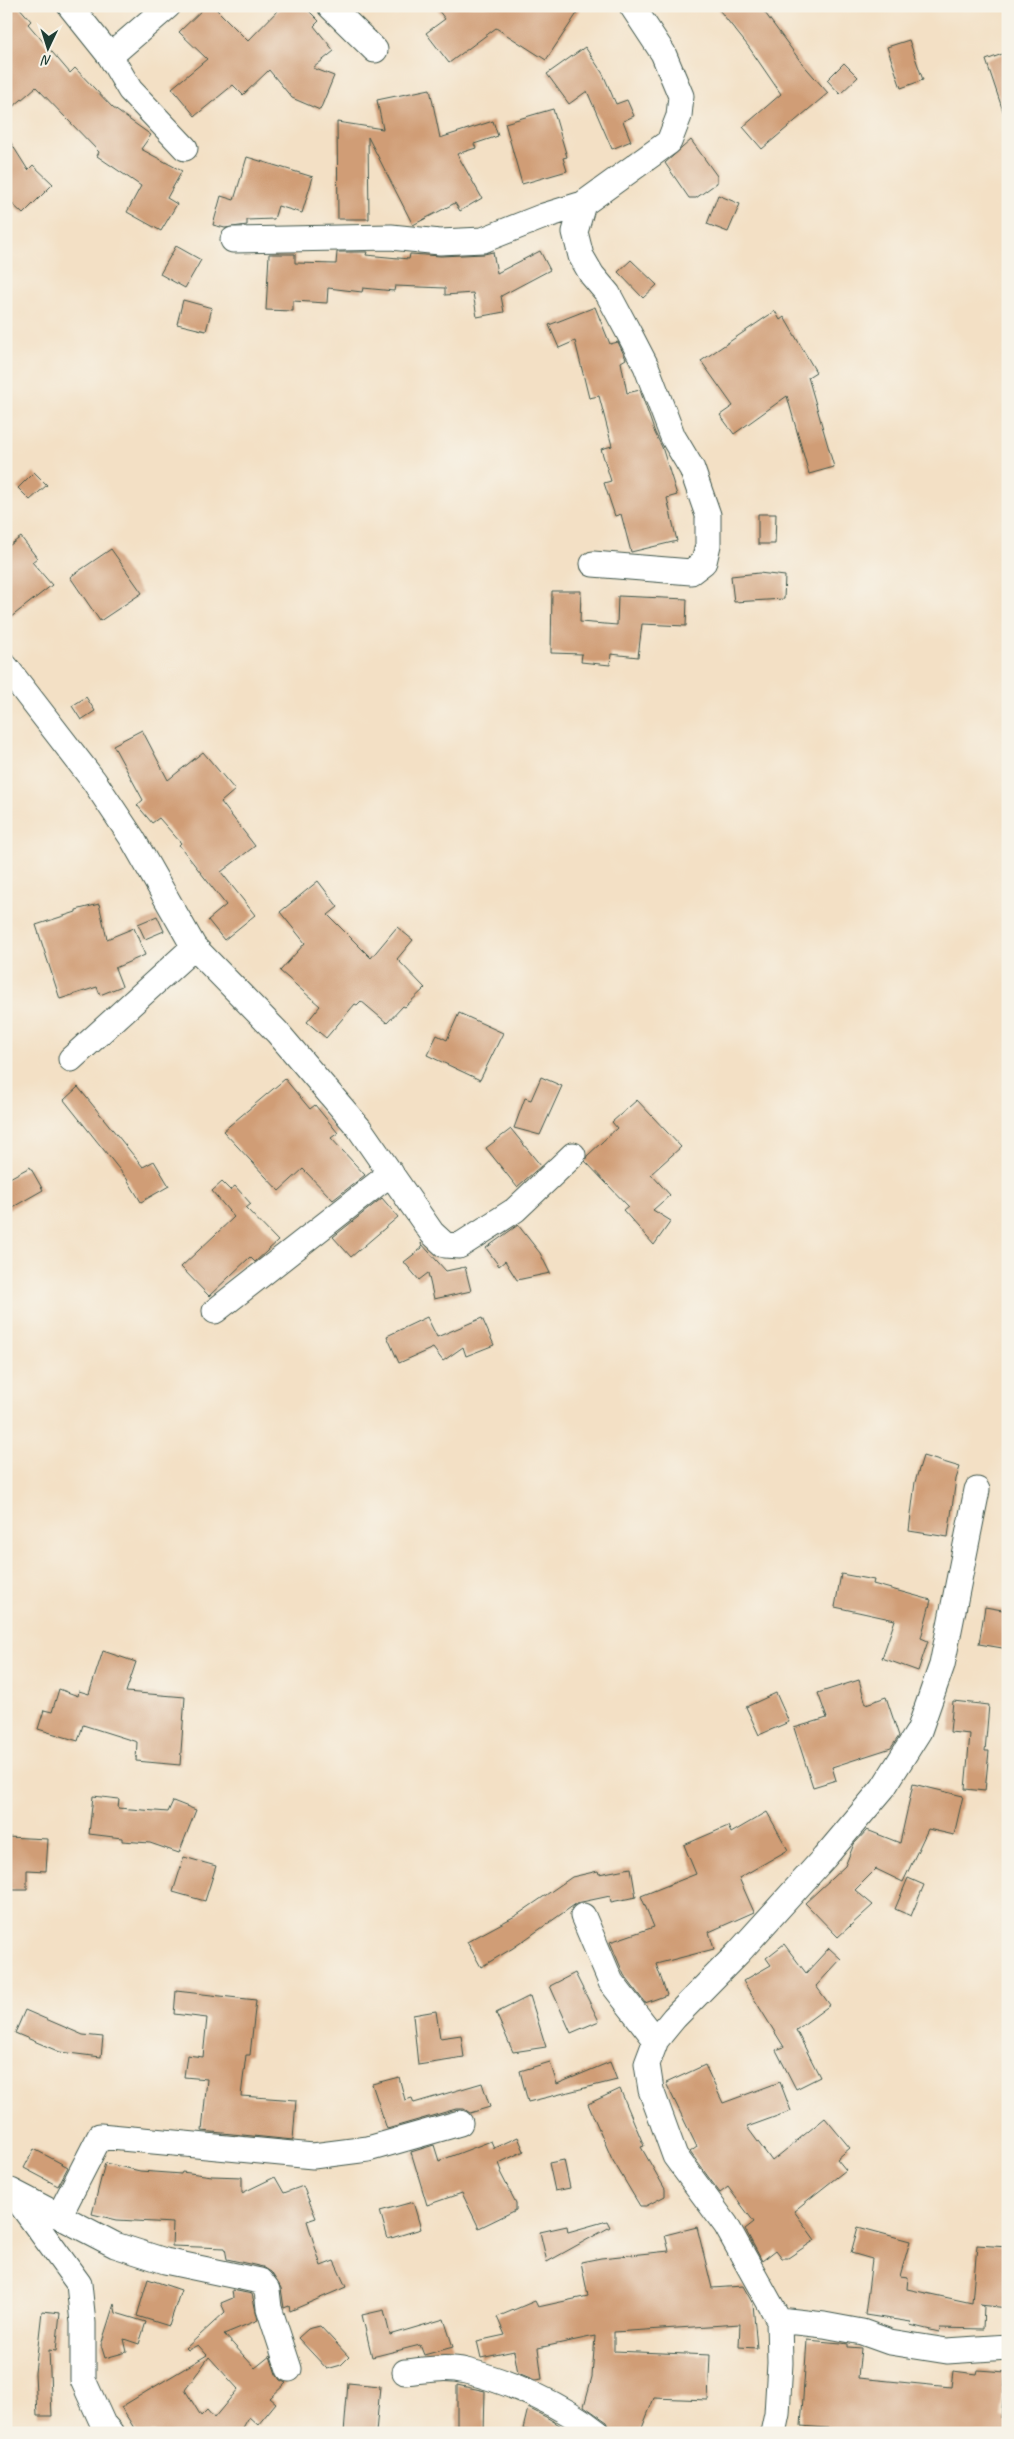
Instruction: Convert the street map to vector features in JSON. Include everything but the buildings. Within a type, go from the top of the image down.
[{"type":"street","points":[[70,6],[110,56],[130,90],[185,148]]},
{"type":"street","points":[[110,56],[168,6]]},
{"type":"street","points":[[330,6],[375,50]]},
{"type":"street","points":[[233,240],[391,237],[440,242],[484,240],[544,216],[583,204],[669,142],[679,116],[681,96],[663,52],[632,6]]},
{"type":"street","points":[[583,204],[575,232],[582,256],[592,275],[608,294],[646,366],[673,437],[692,469],[708,514],[708,545],[704,562],[691,572],[593,564]]},
{"type":"street","points":[[6,667],[94,781],[132,838],[194,947],[277,1032],[359,1128],[432,1234],[445,1245],[459,1246],[515,1210],[573,1155]]},
{"type":"street","points":[[71,1059],[194,947]]},
{"type":"street","points":[[215,1311],[391,1174]]},
{"type":"street","points":[[773,2433],[780,2362],[779,2320],[726,2225],[674,2156],[651,2090],[647,2064],[656,2040],[674,2018],[738,1953],[830,1851],[883,1788],[919,1731],[942,1665],[977,1490]]},
{"type":"street","points":[[583,1916],[611,1982],[656,2040]]},
{"type":"street","points":[[59,2216],[100,2136],[312,2156],[368,2149],[460,2123]]},
{"type":"street","points":[[8,2190],[115,2244],[165,2261],[260,2281],[267,2290],[269,2308],[289,2369]]},
{"type":"street","points":[[8,2190],[79,2284],[83,2323],[83,2380],[103,2424],[111,2433]]},
{"type":"street","points":[[779,2320],[862,2332],[890,2342],[947,2351],[1008,2347]]},
{"type":"street","points":[[405,2372],[444,2368],[466,2371],[532,2394],[583,2421],[598,2433]]}]
